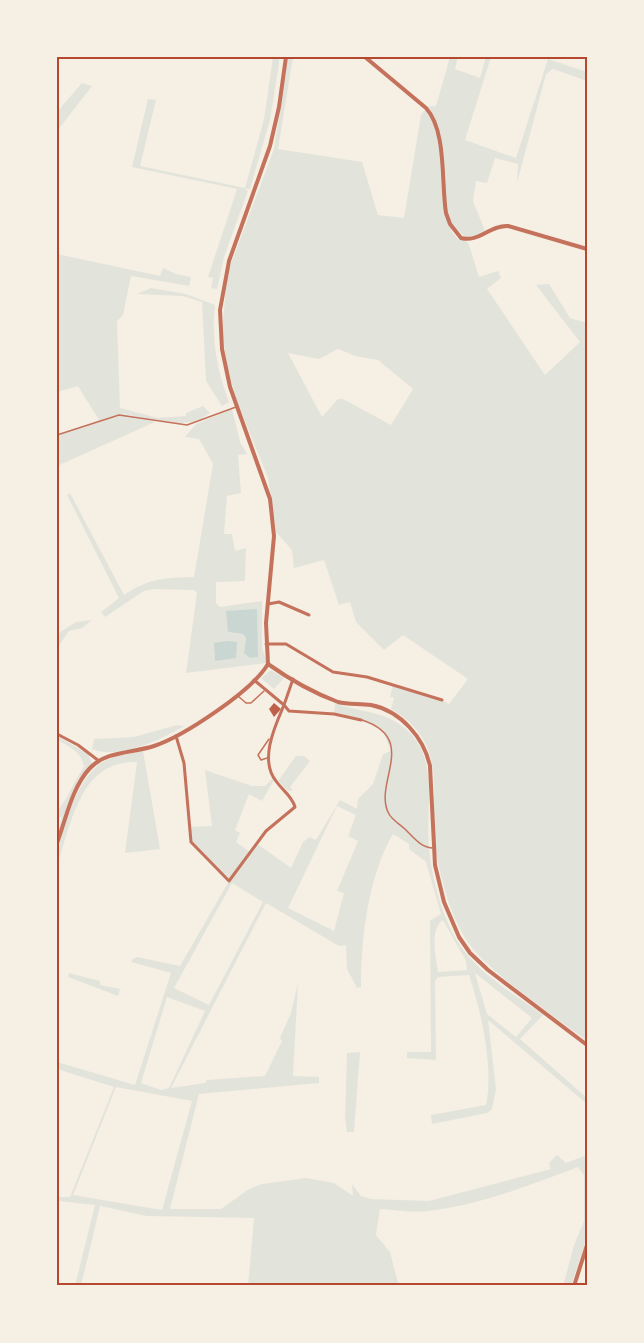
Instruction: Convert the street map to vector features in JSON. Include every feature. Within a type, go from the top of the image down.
[{"type":"street","points":[[57,843],[79,784],[99,761],[154,746],[176,736],[237,695],[268,664],[266,644],[268,604],[274,547],[270,499],[263,472],[233,398],[222,349],[222,291],[229,261],[270,146],[279,107],[286,57]]},
{"type":"street","points":[[365,57],[426,108],[433,117],[439,133],[446,213],[450,224],[460,238],[471,239],[498,226],[508,226],[587,249]]},
{"type":"street","points":[[268,604],[279,602],[309,615]]},
{"type":"street","points":[[266,644],[286,644],[333,672],[367,677],[442,700]]},
{"type":"street","points":[[268,664],[340,702],[369,705],[388,712],[413,732],[426,752],[432,774],[433,848],[444,902],[456,931],[470,953],[587,1045]]},
{"type":"street","points":[[176,736],[184,763],[191,842],[229,881],[266,831],[295,807],[273,777],[270,756],[271,738],[293,679]]},
{"type":"street","points":[[254,680],[296,713],[334,714],[361,720]]},
{"type":"street","points":[[57,734],[78,745],[99,761]]},
{"type":"street","points":[[574,1286],[587,1245]]},
{"type":"lane","points":[[57,435],[119,414],[170,425],[196,424],[236,407]]},
{"type":"lane","points":[[237,695],[246,703],[251,703],[265,690]]},
{"type":"lane","points":[[361,720],[378,727],[388,740],[391,760],[386,802],[388,814],[420,844],[433,848]]},
{"type":"lane","points":[[270,756],[261,760],[258,757],[267,740],[271,738]]},
{"type":"shaded area","points":[[273,57],[279,57],[279,64],[270,120],[250,189],[245,189],[248,191],[224,257],[217,289],[211,288],[213,278],[208,277],[237,189],[132,167],[148,99],[156,100],[140,166],[245,188],[264,119]]},
{"type":"shaded area","points":[[288,57],[293,57],[278,149],[362,162],[378,215],[404,218],[421,115],[427,107],[436,106],[450,57],[458,57],[455,69],[480,78],[486,57],[491,57],[465,140],[516,158],[548,59],[587,72],[587,81],[553,69],[546,74],[517,183],[518,164],[495,158],[487,183],[476,181],[473,201],[485,231],[467,238],[452,226],[451,231],[458,239],[468,242],[479,277],[498,271],[501,278],[487,289],[545,375],[580,342],[536,285],[549,284],[570,318],[587,323],[587,1041],[504,978],[475,951],[465,938],[447,897],[436,852],[433,773],[430,755],[423,739],[410,723],[391,709],[394,698],[390,697],[393,684],[439,698],[449,704],[468,679],[403,635],[384,650],[356,622],[350,602],[339,605],[324,560],[294,568],[292,550],[276,532],[268,478],[235,396],[222,332],[227,274],[274,149]],"holes":[[[338,349],[355,356],[378,360],[413,389],[391,425],[343,399],[338,399],[322,417],[288,353],[319,359]]]},
{"type":"shaded area","points":[[82,83],[92,86],[57,131],[57,112]]},
{"type":"shaded area","points":[[57,254],[160,276],[163,268],[191,277],[189,286],[131,276],[123,315],[117,321],[120,408],[158,418],[186,416],[186,413],[203,406],[210,413],[200,419],[178,423],[120,413],[155,422],[57,466],[57,435],[99,420],[78,386],[57,392]]},
{"type":"shaded area","points":[[151,288],[186,294],[215,305],[216,354],[229,402],[222,406],[206,381],[202,302],[183,296],[137,294]]},
{"type":"shaded area","points":[[232,409],[240,442],[247,454],[238,455],[241,493],[227,496],[224,534],[232,534],[235,551],[246,548],[245,581],[216,582],[216,603],[220,607],[262,601],[262,648],[267,663],[186,673],[197,593],[194,590],[144,591],[105,617],[101,612],[119,598],[67,495],[70,493],[124,595],[141,585],[157,580],[194,577],[213,464],[199,439],[185,437],[196,424]],"holes":[[[257,610],[244,653],[246,638],[243,634],[228,632]]]},
{"type":"shaded area","points":[[257,609],[258,657],[250,658],[244,653],[246,638],[243,634],[228,632],[226,611]]},
{"type":"shaded area","points":[[92,620],[82,628],[69,631],[57,648],[57,634],[76,622]]},
{"type":"shaded area","points":[[237,642],[236,658],[215,661],[214,643]]},
{"type":"shaded area","points":[[271,670],[284,678],[274,689],[261,678]]},
{"type":"shaded area","points":[[335,703],[381,715],[407,730],[417,742],[424,756],[429,786],[430,860],[439,898],[453,933],[476,965],[543,1015],[520,1039],[587,1098],[587,1104],[488,1020],[496,1089],[492,1109],[487,1113],[432,1124],[431,1115],[486,1105],[488,1074],[485,1039],[469,975],[438,977],[435,981],[436,1060],[407,1058],[407,1052],[431,1052],[430,921],[441,914],[426,862],[409,849],[409,844],[393,834],[377,869],[372,888],[362,949],[361,987],[357,988],[347,969],[346,945],[339,946],[266,903],[171,1088],[205,1083],[207,1080],[265,1076],[282,1041],[280,1038],[291,1013],[298,983],[293,1076],[319,1077],[319,1083],[199,1094],[170,1209],[221,1209],[249,1189],[262,1184],[306,1178],[334,1183],[353,1196],[352,1184],[361,1196],[371,1199],[429,1201],[551,1169],[549,1163],[557,1155],[566,1163],[587,1155],[587,1237],[571,1286],[563,1286],[574,1245],[584,1221],[584,1175],[578,1167],[504,1194],[465,1205],[421,1212],[380,1209],[376,1235],[390,1252],[399,1286],[248,1286],[254,1218],[147,1216],[100,1206],[81,1286],[75,1286],[95,1205],[59,1201],[57,1207],[57,1197],[70,1197],[114,1087],[57,1069],[57,1062],[135,1085],[171,973],[131,962],[137,957],[180,966],[229,881],[192,844],[190,827],[212,826],[205,770],[252,786],[265,786],[272,779],[274,780],[262,801],[249,794],[235,830],[240,833],[236,842],[250,852],[256,843],[291,868],[303,842],[310,837],[316,840],[340,800],[357,809],[358,799],[373,784],[383,754],[391,751],[382,729],[354,718],[334,714]],"holes":[[[337,806],[356,815],[348,836],[358,841],[337,891],[344,893],[334,931],[288,908]],[[232,883],[263,902],[209,1005],[174,988]],[[443,920],[466,961],[467,970],[438,972],[434,944],[436,930]],[[475,973],[532,1018],[516,1037],[487,1014]],[[167,997],[205,1011],[169,1088],[161,1090],[141,1083]],[[116,1087],[192,1101],[162,1210],[73,1195]]]},
{"type":"shaded area","points":[[177,725],[184,726],[139,747],[114,752],[92,749],[94,739],[134,737]]},
{"type":"shaded area","points":[[57,736],[88,754],[92,764],[78,780],[57,837],[62,816],[57,819],[57,811],[84,767],[78,753],[57,740]]},
{"type":"shaded area","points":[[143,751],[160,849],[125,853],[137,762],[118,764],[103,771],[81,797],[57,865],[65,824],[77,793],[85,780],[103,762],[118,756]]},
{"type":"shaded area","points":[[296,756],[304,756],[310,761],[290,787],[293,790],[288,791],[278,781]]},
{"type":"shaded area","points":[[69,973],[100,981],[100,985],[120,989],[118,996],[68,977]]},
{"type":"shaded area","points":[[360,1052],[354,1132],[347,1132],[345,1117],[347,1053]]},
{"type":"building","points":[[274,703],[281,709],[274,717],[269,709]]}]
